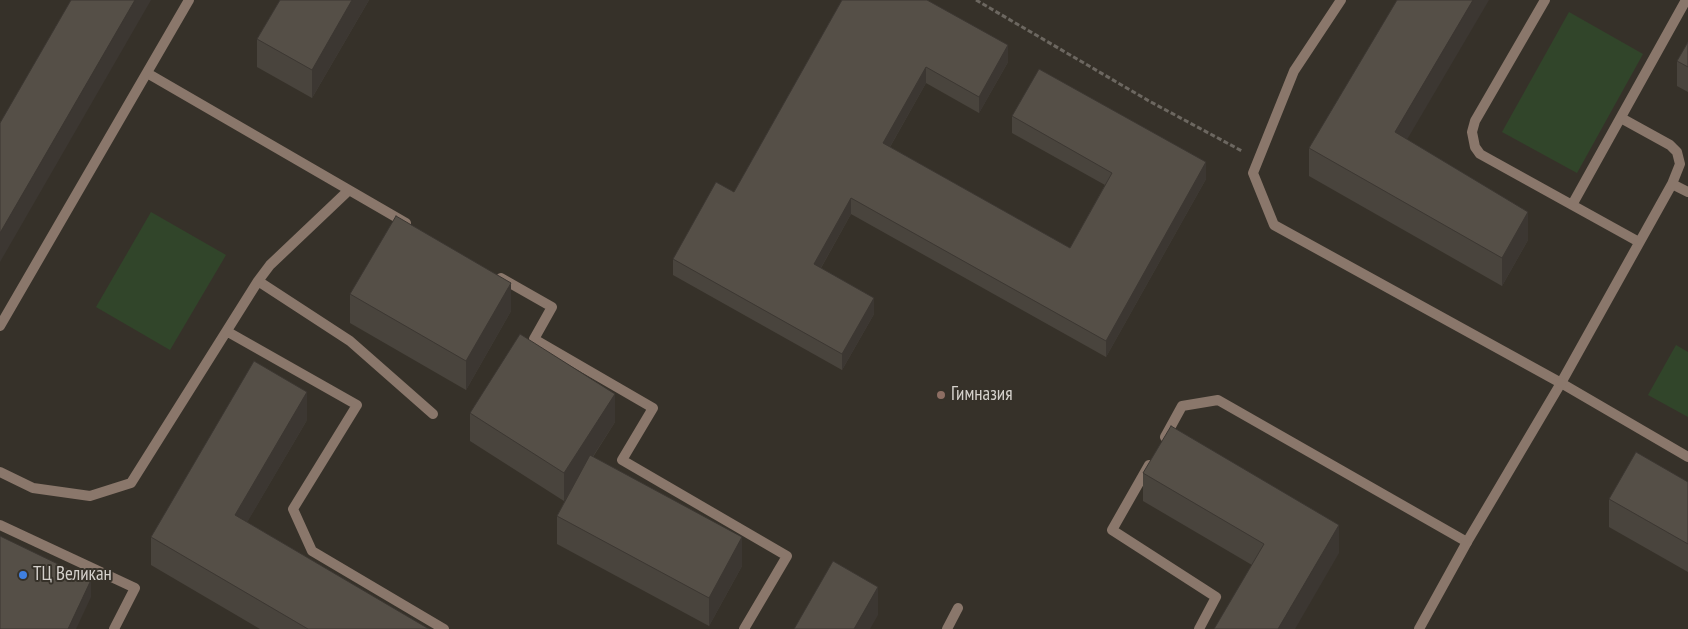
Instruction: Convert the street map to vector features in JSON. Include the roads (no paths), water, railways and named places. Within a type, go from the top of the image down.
[{"type":"street","points":[[0,326],[189,0]]},
{"type":"street","points":[[1341,0],[1294,70],[1253,173],[1274,225],[1561,383],[1688,457]]},
{"type":"street","points":[[1545,0],[1474,122],[1472,139],[1480,154],[1639,242]]},
{"type":"street","points":[[1572,205],[1686,0]]},
{"type":"street","points":[[147,73],[417,229]]},
{"type":"street","points":[[1419,629],[1467,542],[1561,383],[1672,184],[1680,164],[1677,152],[1670,145],[1621,118]]},
{"type":"street","points":[[1672,184],[1688,192]]},
{"type":"street","points":[[0,472],[33,488],[90,496],[131,483],[228,332],[258,281],[270,265],[349,190]]},
{"type":"street","points":[[493,273],[552,307],[534,339],[653,408],[622,460],[787,556],[744,629]]},
{"type":"street","points":[[258,281],[350,341],[433,414]]},
{"type":"street","points":[[228,332],[357,405],[294,509],[312,551],[444,629]]},
{"type":"street","points":[[1199,629],[1216,597],[1112,530],[1182,406],[1218,400],[1467,542]]},
{"type":"street","points":[[0,525],[135,588],[114,629]]},
{"type":"street","points":[[947,629],[958,608]]},
{"type":"place","name":"Гимназия","points":[[941,395]]},
{"type":"place","name":"ТЦ Великан","points":[[23,575]]}]
